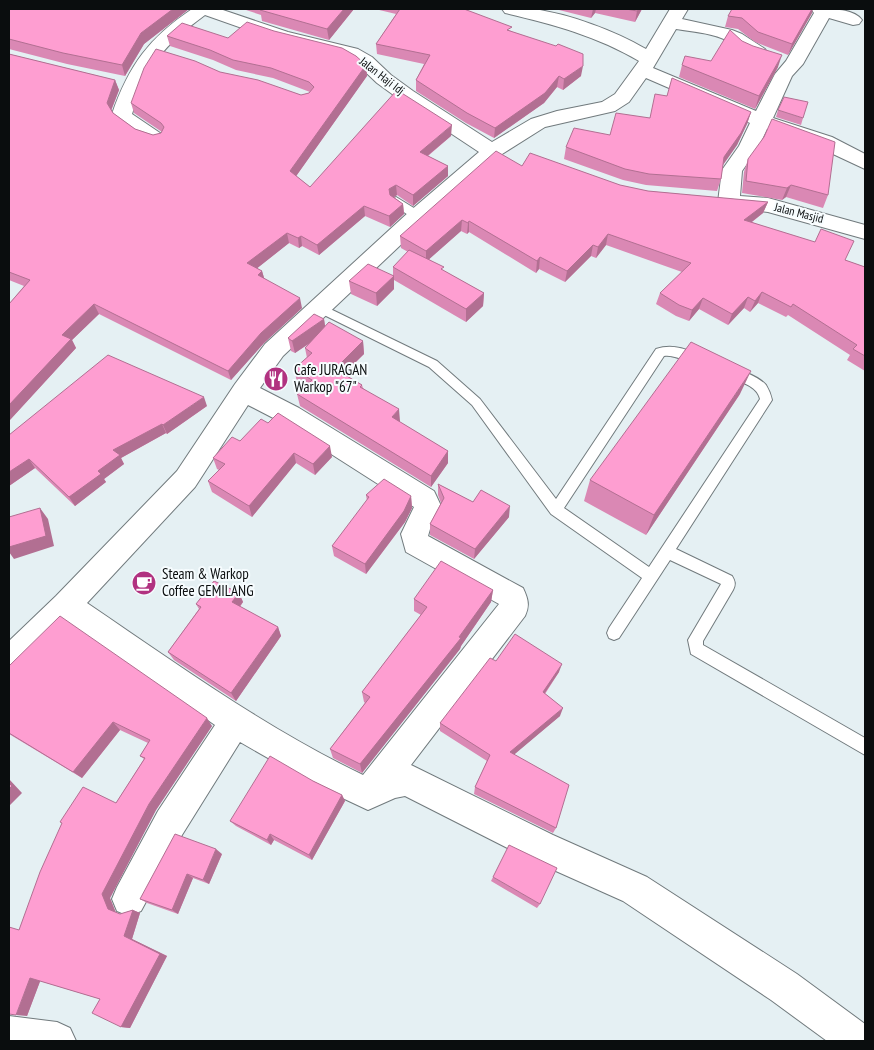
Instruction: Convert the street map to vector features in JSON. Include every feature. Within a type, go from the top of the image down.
[{"type":"street","points":[[156,139],[125,119],[122,114],[131,85],[161,52],[177,26],[203,9]]},
{"type":"street","name":"Jalan Haji Idj","points":[[203,9],[282,36],[351,53],[366,60],[384,79],[406,95],[496,148]]},
{"type":"street","points":[[511,9],[594,31],[616,40],[647,65],[763,121],[863,155]]},
{"type":"street","points":[[763,121],[784,74],[794,64],[822,10],[853,20]]},
{"type":"street","points":[[9,661],[66,605],[186,479],[244,391],[274,350],[418,216],[496,148],[538,123],[608,106],[622,98],[647,65],[674,16],[732,35],[747,48],[757,53],[794,64]]},
{"type":"street","points":[[112,81],[131,85]]},
{"type":"street","name":"Jalan Masjid","points":[[763,121],[748,148],[732,170],[720,201],[768,205],[865,232]]},
{"type":"street","points":[[496,148],[528,155]]},
{"type":"street","points":[[244,391],[290,415],[424,499],[428,508],[414,533],[413,538],[416,543],[513,597],[515,602],[515,607],[509,615],[368,794]]},
{"type":"street","points":[[66,605],[236,720],[342,783],[368,794],[392,782],[407,780],[541,847],[635,889],[784,987],[858,1041]]},
{"type":"street","points":[[129,899],[170,823],[236,720]]},
{"type":"street","points":[[9,1034],[57,1041]]},
{"type":"lane","points":[[396,201],[418,216]]},
{"type":"lane","points":[[318,308],[433,364],[476,402],[556,510],[652,577]]},
{"type":"lane","points":[[556,510],[660,352],[668,349],[679,351],[762,387],[766,400],[614,633]]},
{"type":"lane","points":[[668,552],[727,580],[728,585],[696,640],[696,649],[865,747]]},
{"type":"building","points":[[9,9],[173,9],[141,33],[122,65],[63,53],[9,39]]},
{"type":"building","points":[[344,9],[327,29],[260,10]]},
{"type":"building","points":[[400,9],[464,9],[512,27],[507,30],[556,46],[558,44],[583,54],[583,66],[564,79],[559,76],[545,93],[495,128],[467,113],[416,80],[430,55],[376,44]]},
{"type":"building","points":[[732,9],[812,9],[792,44],[758,32],[742,18],[728,16]]},
{"type":"building","points":[[247,22],[274,31],[342,48],[356,56],[366,65],[290,171],[310,187],[397,90],[452,125],[420,152],[448,166],[413,195],[396,185],[389,189],[390,195],[403,204],[389,216],[364,206],[317,245],[301,236],[298,238],[287,233],[247,263],[262,271],[258,275],[300,298],[261,333],[228,371],[94,304],[62,335],[71,339],[9,405],[9,304],[30,280],[9,272],[9,54],[115,80],[107,103],[113,113],[135,129],[153,135],[161,133],[164,127],[131,103],[144,68],[156,49],[195,61],[220,72],[258,80],[301,95],[309,93],[314,87],[309,82],[271,68],[233,60],[210,50],[167,36],[182,23],[228,38]]},
{"type":"building","points":[[730,30],[742,41],[782,55],[759,96],[682,65],[685,56],[711,61]]},
{"type":"building","points":[[672,78],[751,112],[741,133],[724,157],[721,179],[649,174],[625,169],[566,147],[574,128],[610,135],[616,113],[650,118],[655,94],[667,96]]},
{"type":"building","points":[[784,97],[808,102],[803,118],[778,110]]},
{"type":"building","points":[[772,119],[835,142],[828,195],[791,185],[787,188],[746,181],[748,159],[764,137]]},
{"type":"building","points":[[496,151],[522,166],[530,153],[620,185],[648,191],[768,202],[744,220],[815,242],[821,229],[854,241],[845,260],[865,267],[865,356],[853,349],[857,345],[793,304],[791,307],[762,292],[755,301],[748,297],[732,314],[703,298],[692,310],[679,305],[660,293],[691,263],[608,234],[598,247],[593,245],[567,271],[540,257],[537,261],[469,221],[468,223],[462,220],[426,251],[400,236]]},
{"type":"building","points":[[409,250],[444,267],[441,269],[484,293],[466,309],[393,267]]},
{"type":"building","points":[[368,264],[394,276],[376,293],[349,281]]},
{"type":"building","points":[[314,314],[324,319],[292,341],[288,338]]},
{"type":"building","points":[[329,322],[363,341],[335,369],[362,385],[360,387],[399,409],[392,417],[448,451],[431,476],[297,394],[312,380],[294,369],[312,353],[305,348]]},
{"type":"building","points":[[691,342],[751,371],[654,515],[590,480]]},
{"type":"building","points":[[108,355],[204,397],[163,425],[113,450],[120,455],[98,471],[101,474],[69,497],[29,459],[9,472],[9,435]]},
{"type":"building","points":[[278,413],[330,446],[313,464],[294,453],[249,506],[208,481],[225,464],[213,458],[232,437],[240,441],[261,419],[268,423]]},
{"type":"building","points":[[384,479],[411,496],[404,511],[365,564],[332,546],[369,497],[366,495]]},
{"type":"building","points":[[438,484],[473,502],[481,490],[510,506],[475,549],[430,524],[444,498]]},
{"type":"building","points":[[40,508],[46,536],[9,547],[9,517]]},
{"type":"building","points":[[441,561],[493,590],[459,637],[461,638],[360,764],[330,749],[370,697],[362,692],[427,607],[414,599]]},
{"type":"building","points":[[214,581],[239,593],[232,602],[278,627],[231,693],[168,652],[201,607],[196,604]]},
{"type":"building","points":[[60,616],[207,718],[149,804],[102,894],[108,909],[120,914],[133,910],[124,936],[160,954],[121,1027],[92,1013],[100,999],[30,978],[16,1015],[9,1014],[9,927],[19,930],[40,872],[62,823],[60,822],[83,787],[116,803],[145,758],[140,756],[150,740],[113,722],[73,772],[9,733],[9,666]]},
{"type":"building","points":[[515,634],[562,664],[543,692],[563,708],[510,752],[569,785],[556,828],[475,787],[490,755],[440,723],[490,658],[496,661]]},
{"type":"building","points":[[270,756],[313,781],[342,795],[309,855],[270,834],[267,840],[230,821]]},
{"type":"building","points":[[175,834],[216,849],[203,880],[187,874],[172,910],[140,899]]},
{"type":"building","points":[[509,845],[557,868],[540,904],[493,877]]},
{"type":"place","name":"Cafe JURAGAN Warkop \"67\"","points":[[276,379]]},
{"type":"place","name":"Steam & Warkop Coffee GEMILANG","points":[[144,583]]}]
